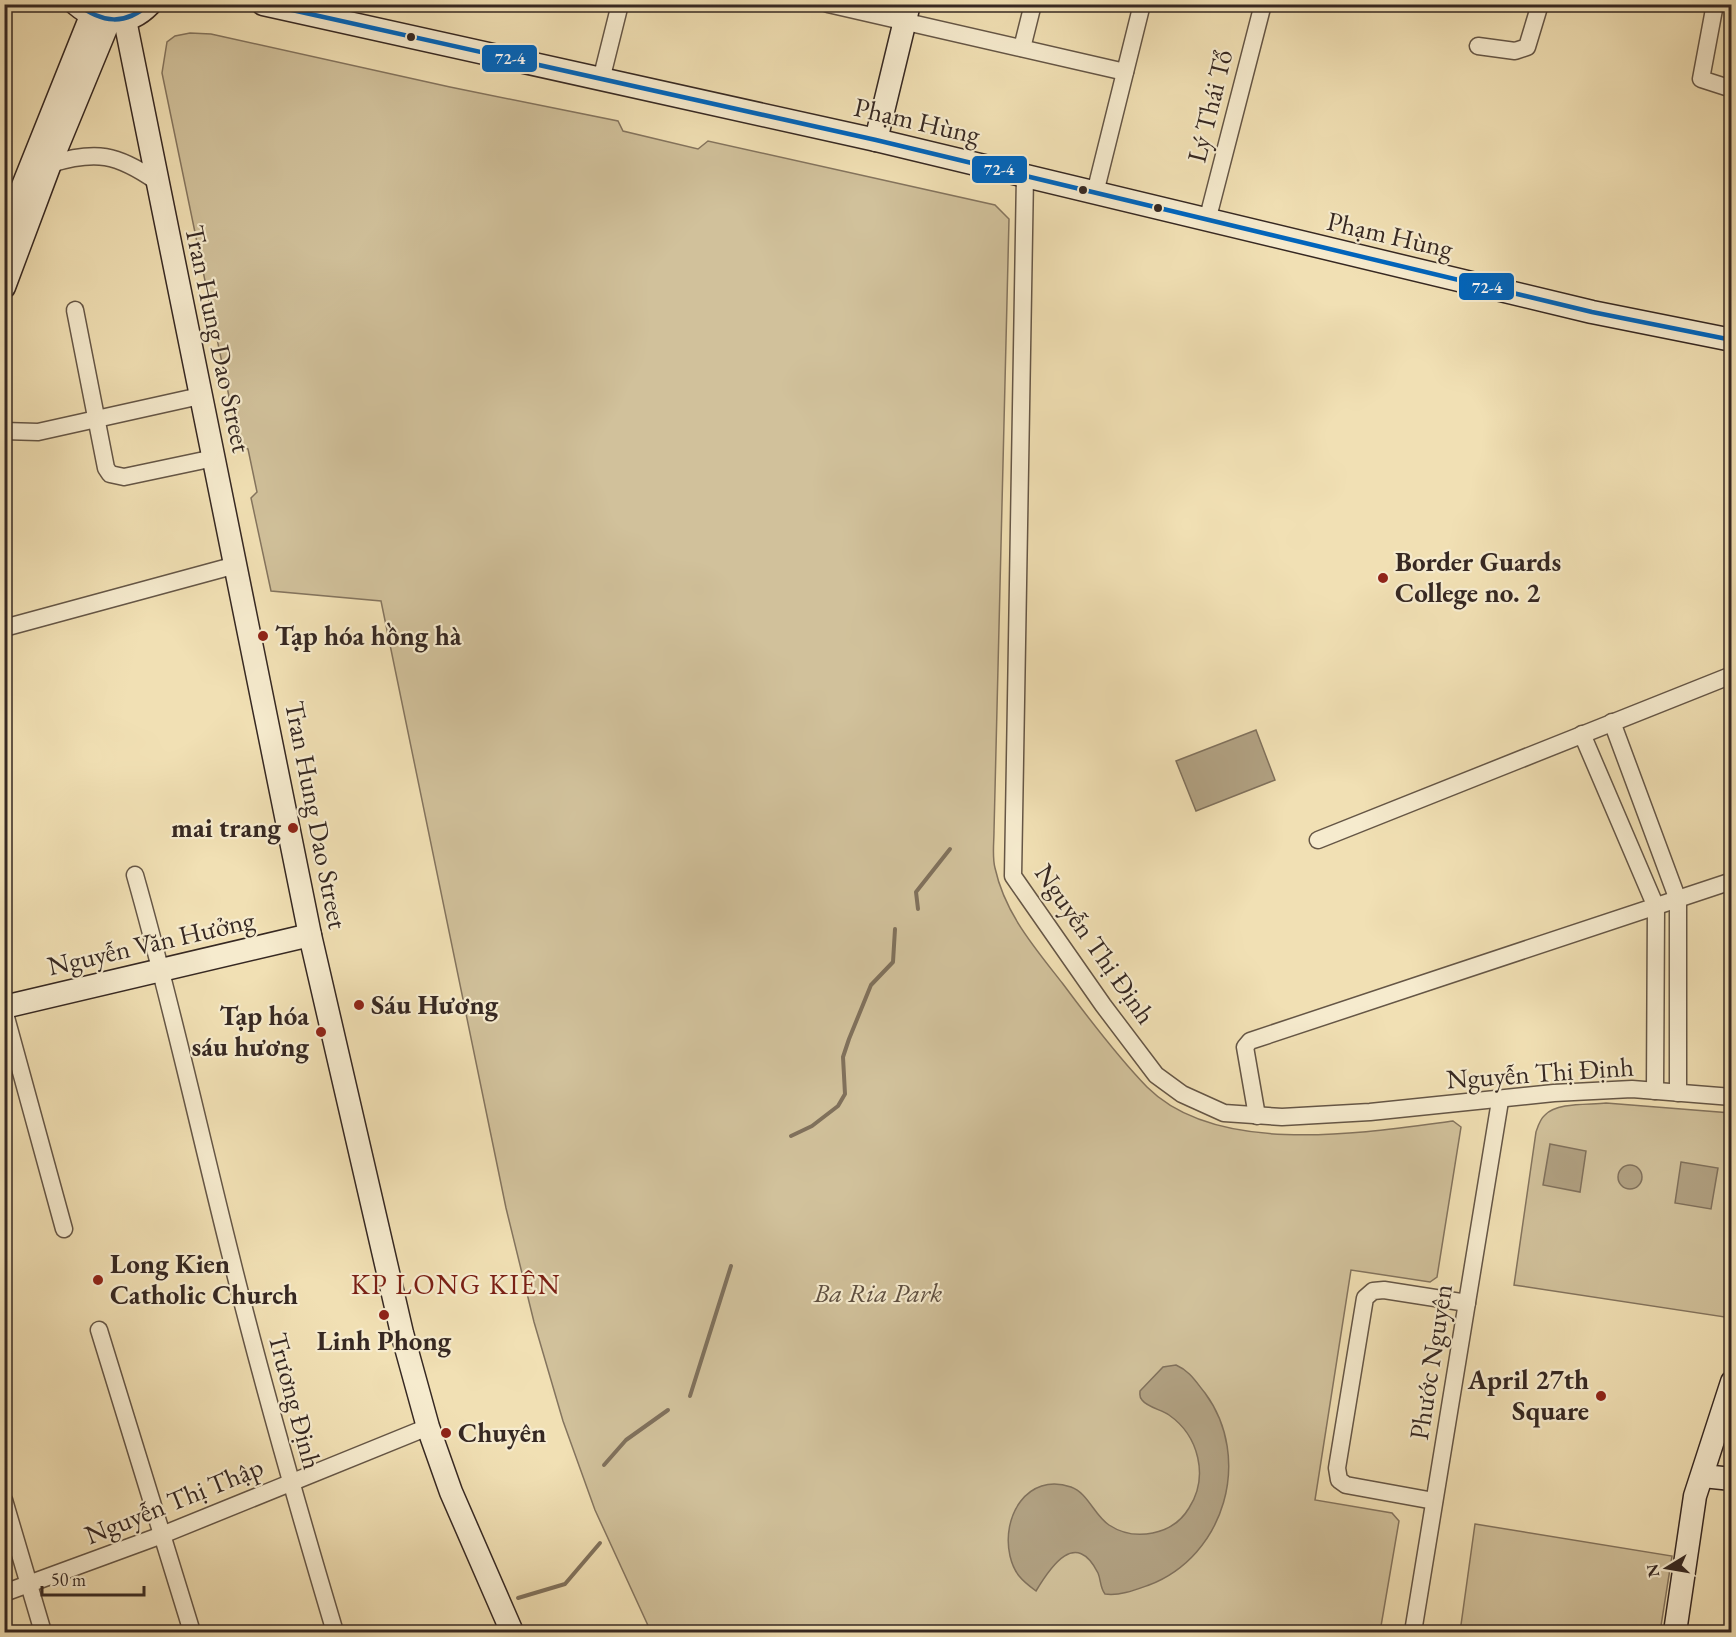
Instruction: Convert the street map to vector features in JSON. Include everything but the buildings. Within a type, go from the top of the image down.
[{"type":"street","points":[[100,15],[142,13],[150,4]]},
{"type":"street","name":"Phạm Hùng","points":[[263,4],[876,140],[1581,310],[1731,340]]},
{"type":"street","points":[[601,80],[620,4]]},
{"type":"street","points":[[828,4],[907,13],[1022,48],[1125,72]]},
{"type":"street","points":[[1022,48],[1032,4]]},
{"type":"street","points":[[1095,194],[1142,4]]},
{"type":"street","name":"Lý Thái Tổ","points":[[1207,221],[1263,4]]},
{"type":"street","points":[[1478,46],[1515,51],[1527,47],[1539,4]]},
{"type":"street","points":[[1715,4],[1701,79],[1731,89]]},
{"type":"street","points":[[876,140],[907,13]]},
{"type":"street","points":[[4,287],[50,164],[100,15]]},
{"type":"street","points":[[4,233],[100,15]]},
{"type":"street","name":"Tran Hung Dao Street","points":[[100,15],[156,181],[310,935],[402,1333],[428,1427],[451,1492],[512,1632]]},
{"type":"street","points":[[50,164],[84,155],[100,155],[134,166],[156,181]]},
{"type":"street","name":"Nguyễn Thị Định","points":[[1025,175],[1013,876],[1103,1005],[1156,1075],[1182,1094],[1224,1113],[1282,1117],[1359,1113],[1554,1094],[1632,1089],[1731,1097]]},
{"type":"street","points":[[75,310],[106,468],[117,478],[214,458]]},
{"type":"street","points":[[4,431],[38,432],[200,396]]},
{"type":"street","points":[[4,628],[236,565]]},
{"type":"street","points":[[1318,840],[1731,675]]},
{"type":"street","points":[[1612,722],[1678,900],[1678,1093]]},
{"type":"street","points":[[1582,734],[1656,908],[1655,1092]]},
{"type":"street","name":"Trương Định","points":[[135,875],[162,970],[231,1259],[290,1483],[335,1632]]},
{"type":"street","points":[[1257,1116],[1245,1047],[1250,1041],[1656,908],[1731,881]]},
{"type":"street","name":"Nguyễn Văn Hưởng","points":[[4,1008],[310,935]]},
{"type":"street","points":[[4,1008],[64,1229]]},
{"type":"street","name":"Phước Nguyên","points":[[1413,1632],[1500,1101]]},
{"type":"street","points":[[1434,1501],[1346,1485],[1339,1480],[1337,1468],[1365,1298],[1373,1292],[1384,1290],[1467,1303]]},
{"type":"street","points":[[99,1330],[192,1632]]},
{"type":"street","points":[[1675,1632],[1695,1496],[1723,1431],[1731,1382]]},
{"type":"street","name":"Nguyễn Thị Thập","points":[[4,1593],[162,1535],[428,1427]]},
{"type":"street","points":[[1703,1476],[1731,1479]]},
{"type":"street","points":[[4,1500],[43,1632]]},
{"type":"green space","name":"Ba Ria Park","points":[[190,33],[211,34],[450,87],[618,121],[623,131],[698,149],[708,141],[995,205],[1009,219],[993,850],[995,868],[1006,900],[1032,944],[1114,1050],[1147,1087],[1177,1109],[1212,1124],[1251,1132],[1293,1135],[1377,1131],[1453,1121],[1461,1127],[1437,1277],[1430,1282],[1351,1270],[1315,1500],[1392,1513],[1399,1521],[1380,1632],[651,1632],[595,1510],[563,1421],[534,1322],[506,1208],[381,601],[271,591],[251,498],[257,492],[248,449],[239,445],[162,73],[167,42],[175,36]]},
{"type":"green space","points":[[1606,1103],[1731,1113],[1731,1318],[1514,1285],[1536,1132],[1540,1121],[1550,1111],[1557,1108]]},
{"type":"green space","points":[[1475,1524],[1672,1556],[1660,1632],[1460,1632]]},
{"type":"shaded area","points":[[1256,730],[1275,780],[1196,811],[1176,761]]},
{"type":"shaded area","points":[[1550,1144],[1586,1151],[1580,1192],[1543,1185]]},
{"type":"shaded area","points":[[1681,1162],[1718,1168],[1711,1209],[1675,1203]]},
{"type":"shaded area","points":[[1630,1165],[1639,1168],[1642,1177],[1639,1186],[1630,1189],[1621,1186],[1618,1177],[1621,1168]]},
{"type":"shaded area","points":[[1176,1365],[1189,1374],[1205,1393],[1219,1419],[1227,1446],[1228,1475],[1224,1502],[1213,1529],[1197,1552],[1175,1571],[1133,1591],[1105,1594],[1098,1573],[1090,1560],[1081,1554],[1073,1553],[1064,1556],[1056,1563],[1036,1591],[1016,1572],[1010,1556],[1008,1541],[1014,1513],[1030,1492],[1042,1486],[1055,1484],[1071,1487],[1087,1499],[1099,1516],[1109,1525],[1130,1533],[1142,1534],[1164,1530],[1182,1517],[1189,1508],[1199,1483],[1198,1458],[1194,1445],[1179,1424],[1169,1415],[1144,1402],[1140,1396],[1140,1391],[1163,1367]]},
{"type":"waterway","points":[[918,909],[916,892],[950,849]]},
{"type":"waterway","points":[[791,1136],[812,1126],[838,1106],[845,1094],[843,1057],[871,985],[893,962],[895,929]]},
{"type":"waterway","points":[[690,1396],[731,1266]]},
{"type":"waterway","points":[[604,1465],[626,1440],[668,1410]]},
{"type":"waterway","points":[[518,1598],[565,1584],[600,1543]]},
{"type":"transit line","name":"72-4","points":[[77,4],[95,15],[113,19],[131,16],[149,4]]},
{"type":"transit line","name":"72-4","points":[[265,4],[876,140],[1592,312],[1732,340]]},
{"type":"place","name":"Border Guards College no. 2","points":[[1383,578]]},
{"type":"place","name":"Tạp hóa hồng hà","points":[[263,636]]},
{"type":"place","name":"mai trang","points":[[293,828]]},
{"type":"place","name":"Sáu Hương","points":[[359,1005]]},
{"type":"place","name":"Tạp hóa sáu hương","points":[[321,1032]]},
{"type":"place","name":"Long Kien Catholic Church","points":[[98,1280]]},
{"type":"place","name":"Linh Phong","points":[[384,1315]]},
{"type":"place","name":"April 27th Square","points":[[1601,1396]]},
{"type":"place","name":"Chuyên","points":[[446,1433]]},
{"type":"district","name":"KP LONG KIÊN","points":[[456,1284]]}]
